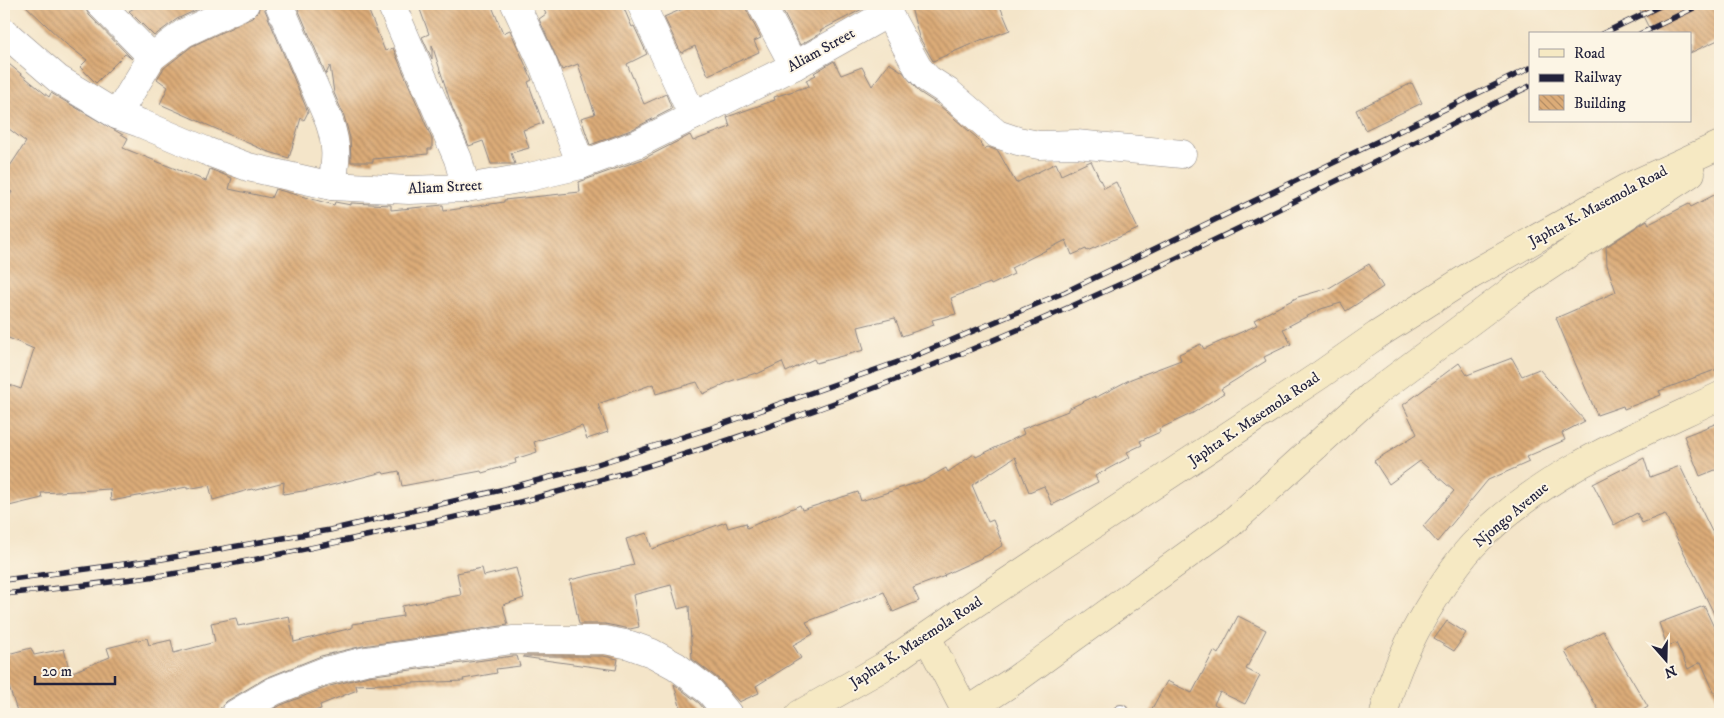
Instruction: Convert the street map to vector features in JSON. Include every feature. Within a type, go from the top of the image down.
[{"type":"main road","name":"Japhta K. Masemola Road","points":[[800,714],[883,667],[968,608],[1320,375],[1377,335],[1473,274],[1626,188],[1720,145]]},
{"type":"main road","name":"Japhta K. Masemola Road","points":[[965,714],[1016,680],[1230,524],[1371,396],[1511,291],[1720,154]]},
{"type":"main road","name":"Njongo Avenue","points":[[1384,714],[1394,678],[1416,630],[1440,587],[1473,546],[1540,488],[1598,455],[1720,396]]},
{"type":"main road","points":[[926,637],[965,714]]},
{"type":"street","points":[[100,4],[152,58]]},
{"type":"street","points":[[117,116],[152,58],[184,33],[245,4]]},
{"type":"street","points":[[279,4],[330,121],[335,138],[336,153],[332,186]]},
{"type":"street","points":[[391,4],[458,159],[466,188]]},
{"type":"street","points":[[515,4],[543,64],[581,165]]},
{"type":"street","points":[[641,4],[693,116]]},
{"type":"street","points":[[761,4],[794,66]]},
{"type":"street","points":[[886,8],[923,74],[948,92],[997,134],[1039,145],[1076,144],[1182,154]]},
{"type":"street","name":"Aliam Street","points":[[4,32],[58,79],[117,116],[140,123],[248,167],[332,186],[409,190],[466,188],[525,178],[581,165],[637,144],[794,66],[886,8]]},
{"type":"street","points":[[235,714],[274,691],[325,671],[365,661],[512,640],[605,640],[630,645],[652,653],[676,666],[710,692],[728,714]]},
{"type":"building","points":[[24,4],[85,4],[89,15],[132,59],[125,54],[96,83],[80,67],[87,60],[66,44]]},
{"type":"building","points":[[141,4],[209,4],[177,19],[154,36],[129,11]]},
{"type":"building","points":[[260,4],[264,4],[308,112],[304,120],[301,118],[289,158],[266,151],[160,104],[168,87],[157,79],[164,68],[192,46],[252,18],[258,12]]},
{"type":"building","points":[[296,4],[366,4],[385,51],[393,48],[432,139],[432,149],[428,149],[428,154],[373,159],[373,162],[351,162],[350,138],[344,116],[334,93],[330,66],[326,74]]},
{"type":"building","points":[[418,4],[491,4],[503,33],[510,30],[532,80],[528,82],[543,123],[523,130],[529,148],[511,153],[515,164],[491,164],[483,141],[469,146],[452,107],[432,45],[432,59],[422,37],[429,34]]},
{"type":"building","points":[[541,4],[622,4],[647,54],[627,64],[644,104],[666,94],[672,109],[631,130],[590,145],[581,118],[595,114],[578,64],[562,70],[539,19],[546,14]]},
{"type":"building","points":[[694,4],[745,4],[761,38],[754,41],[759,52],[708,75],[695,46],[681,53],[664,17]]},
{"type":"building","points":[[779,4],[867,4],[868,6],[820,31],[821,33],[800,45]]},
{"type":"building","points":[[910,4],[999,4],[1010,30],[983,39],[933,61],[919,37]]},
{"type":"building","points":[[1637,4],[1720,4],[1720,39],[1692,52],[1692,32],[1651,32]]},
{"type":"building","points":[[4,60],[49,97],[51,93],[128,138],[123,148],[206,181],[210,169],[232,178],[229,189],[271,198],[275,189],[334,205],[335,202],[351,205],[351,203],[391,205],[391,210],[443,205],[444,211],[504,202],[504,200],[580,192],[579,182],[643,159],[690,135],[693,141],[730,127],[727,117],[775,100],[774,97],[809,86],[806,80],[834,61],[841,75],[862,67],[872,86],[889,63],[903,72],[919,92],[939,105],[977,138],[984,149],[988,147],[998,151],[1016,183],[1056,163],[1061,175],[1091,161],[1104,188],[1116,182],[1138,229],[1087,251],[1086,249],[1072,255],[1066,240],[1011,268],[1014,274],[991,285],[990,283],[951,298],[956,314],[932,320],[934,325],[902,336],[895,318],[858,327],[864,350],[816,363],[814,359],[786,372],[782,362],[757,374],[731,381],[703,394],[697,382],[656,394],[653,384],[598,404],[608,432],[587,439],[582,426],[534,442],[537,452],[515,459],[516,463],[482,473],[481,471],[402,486],[399,471],[384,474],[383,472],[316,489],[283,494],[284,482],[213,500],[209,485],[187,489],[187,487],[111,501],[110,489],[41,493],[42,498],[9,506],[4,483],[4,383],[21,389],[34,349],[4,336],[4,205],[12,192],[4,187],[4,175],[26,142],[4,125]]},
{"type":"building","points":[[1412,83],[1422,103],[1365,130],[1356,110]]},
{"type":"building","points":[[1720,192],[1720,368],[1659,391],[1661,395],[1624,409],[1623,406],[1597,415],[1556,318],[1616,292],[1607,265],[1606,247],[1647,220],[1649,224],[1689,204],[1691,207]]},
{"type":"building","points":[[1369,264],[1383,287],[1346,311],[1341,303],[1321,309],[1283,329],[1291,344],[1264,357],[1266,361],[1221,389],[1224,393],[1193,413],[1159,429],[1160,432],[1140,441],[1142,445],[1127,452],[1130,457],[1095,476],[1098,482],[1052,505],[1044,486],[1029,492],[1015,457],[972,485],[988,522],[993,520],[1003,545],[988,555],[945,576],[913,588],[919,601],[893,612],[884,592],[806,622],[813,634],[793,645],[801,658],[756,686],[759,693],[739,702],[720,680],[692,659],[689,606],[678,609],[671,585],[633,595],[639,627],[630,629],[605,624],[579,624],[570,580],[634,565],[626,539],[647,533],[652,549],[726,522],[728,528],[746,523],[747,528],[800,505],[802,510],[858,492],[861,501],[925,480],[946,468],[948,472],[974,454],[976,457],[1024,434],[1022,429],[1068,411],[1068,409],[1095,396],[1095,398],[1131,379],[1181,360],[1179,354],[1201,344],[1204,349],[1257,325],[1254,320],[1298,297],[1329,288]]},
{"type":"building","points":[[1512,358],[1522,376],[1539,369],[1585,421],[1562,433],[1565,440],[1526,457],[1529,462],[1488,480],[1437,542],[1423,526],[1454,491],[1420,461],[1389,484],[1374,461],[1417,434],[1403,405],[1459,363],[1467,375]]},
{"type":"building","points":[[1720,422],[1720,468],[1700,476],[1684,436]]},
{"type":"building","points":[[1644,458],[1650,477],[1680,466],[1720,548],[1720,626],[1665,514],[1642,523],[1637,513],[1614,525],[1593,484]]},
{"type":"building","points":[[482,568],[484,576],[516,568],[524,598],[503,605],[508,625],[363,646],[321,656],[266,678],[227,701],[221,707],[219,714],[18,714],[4,672],[4,655],[31,648],[34,655],[64,649],[70,673],[110,657],[107,648],[147,638],[149,645],[171,640],[174,653],[215,642],[211,623],[236,618],[238,626],[289,616],[294,642],[352,628],[352,624],[403,616],[402,606],[461,595],[457,573]]},
{"type":"building","points":[[1704,606],[1720,640],[1720,706],[1701,662],[1688,669],[1676,643],[1667,646],[1659,623]]},
{"type":"building","points":[[1238,616],[1266,630],[1246,669],[1260,676],[1245,704],[1220,692],[1214,704],[1233,714],[1149,714],[1167,681],[1192,693],[1214,651],[1218,654]]},
{"type":"building","points":[[1447,621],[1466,633],[1454,651],[1434,639]]},
{"type":"building","points":[[1603,631],[1648,707],[1636,714],[1601,714],[1565,652]]},
{"type":"building","points":[[517,656],[520,666],[496,669],[497,673],[463,679],[464,681],[356,685],[357,690],[320,705],[321,709],[305,714],[265,714],[281,705],[330,686],[368,676]]},
{"type":"building","points":[[523,656],[603,656],[618,659],[616,670]]},
{"type":"building","points":[[674,684],[699,703],[708,714],[682,714]]},
{"type":"railway","points":[[1606,32],[1664,4]]},
{"type":"railway","points":[[1644,32],[1702,4]]},
{"type":"railway","points":[[4,580],[162,559],[330,530],[505,489],[585,468],[711,428],[912,357],[1065,292],[1529,68]]},
{"type":"railway","points":[[4,594],[182,572],[307,549],[524,501],[624,473],[723,442],[821,408],[918,371],[1073,306],[1150,271],[1529,86]]}]
